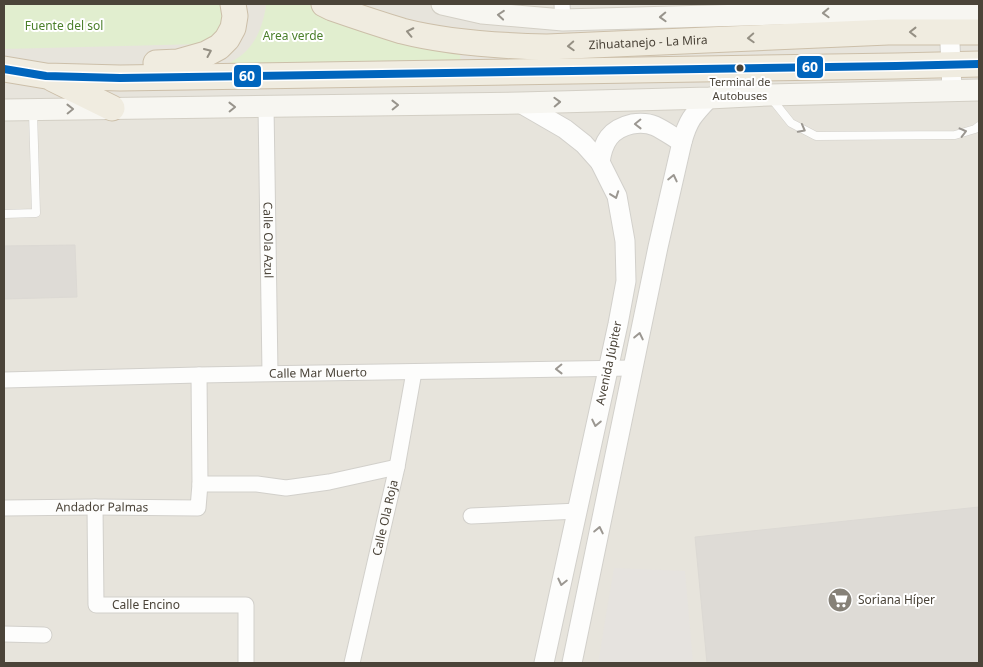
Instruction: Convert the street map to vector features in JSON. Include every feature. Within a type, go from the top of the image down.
[{"type":"highway","points":[[4,69],[178,62],[206,54],[219,47],[227,39],[233,28],[235,16],[233,4]]},
{"type":"highway","name":"Zihuatanejo - La Mira","points":[[324,4],[403,31],[453,41],[507,46],[547,47],[888,32],[949,16],[979,32]]},
{"type":"highway","name":"Zihuatanejo - La Mira","points":[[4,69],[46,76],[149,77],[979,64]]},
{"type":"highway","points":[[46,76],[112,108]]},
{"type":"main road","points":[[442,4],[482,13],[885,11],[949,16],[979,10]]},
{"type":"main road","points":[[4,110],[520,103],[979,90]]},
{"type":"street","points":[[949,16],[952,91]]},
{"type":"street","name":"Avenida Júpiter","points":[[572,663],[632,368],[682,142],[692,115],[709,98]]},
{"type":"street","name":"Avenida Júpiter","points":[[520,103],[566,129],[584,144],[600,162],[617,196],[626,241],[626,281],[618,324],[544,663]]},
{"type":"street","name":"Calle Ola Azul","points":[[266,106],[270,373]]},
{"type":"street","points":[[600,162],[602,151],[610,135],[622,126],[638,123],[654,126],[682,142]]},
{"type":"street","name":"Calle Mar Muerto","points":[[4,380],[270,373],[632,368]]},
{"type":"street","name":"Calle Ola Roja","points":[[352,663],[397,467],[414,372]]},
{"type":"street","points":[[199,375],[200,484],[258,484],[286,488],[329,482],[397,467]]},
{"type":"street","name":"Andador Palmas","points":[[4,508],[198,508],[200,484]]},
{"type":"street","name":"Calle Encino","points":[[95,507],[96,606],[246,605],[246,663]]},
{"type":"street","points":[[470,516],[578,511]]},
{"type":"street","points":[[4,634],[44,634]]},
{"type":"lane","points":[[768,95],[791,123],[816,136],[955,135],[979,126]]},
{"type":"lane","points":[[4,214],[36,213],[32,110]]},
{"type":"shaded area","points":[[4,4],[979,4],[979,663],[4,663]]},
{"type":"shaded area","points":[[614,568],[685,571],[693,663],[598,663]]},
{"type":"green space","name":"Fuente del sol","points":[[4,4],[228,4],[223,32],[202,44],[4,49]]},
{"type":"green space","name":"Area verde","points":[[265,4],[319,4],[459,45],[461,64],[212,70],[226,65],[246,52],[259,31]]},
{"type":"building","points":[[75,245],[77,297],[4,299],[4,246]]},
{"type":"building","name":"Soriana Híper","points":[[979,507],[979,663],[707,663],[695,537]]},
{"type":"transit line","name":"60","points":[[4,69],[46,76],[120,78],[979,64]]},
{"type":"place","name":"Terminal de Autobuses","points":[[740,68]]},
{"type":"place","name":"Soriana Híper","points":[[840,600]]}]
